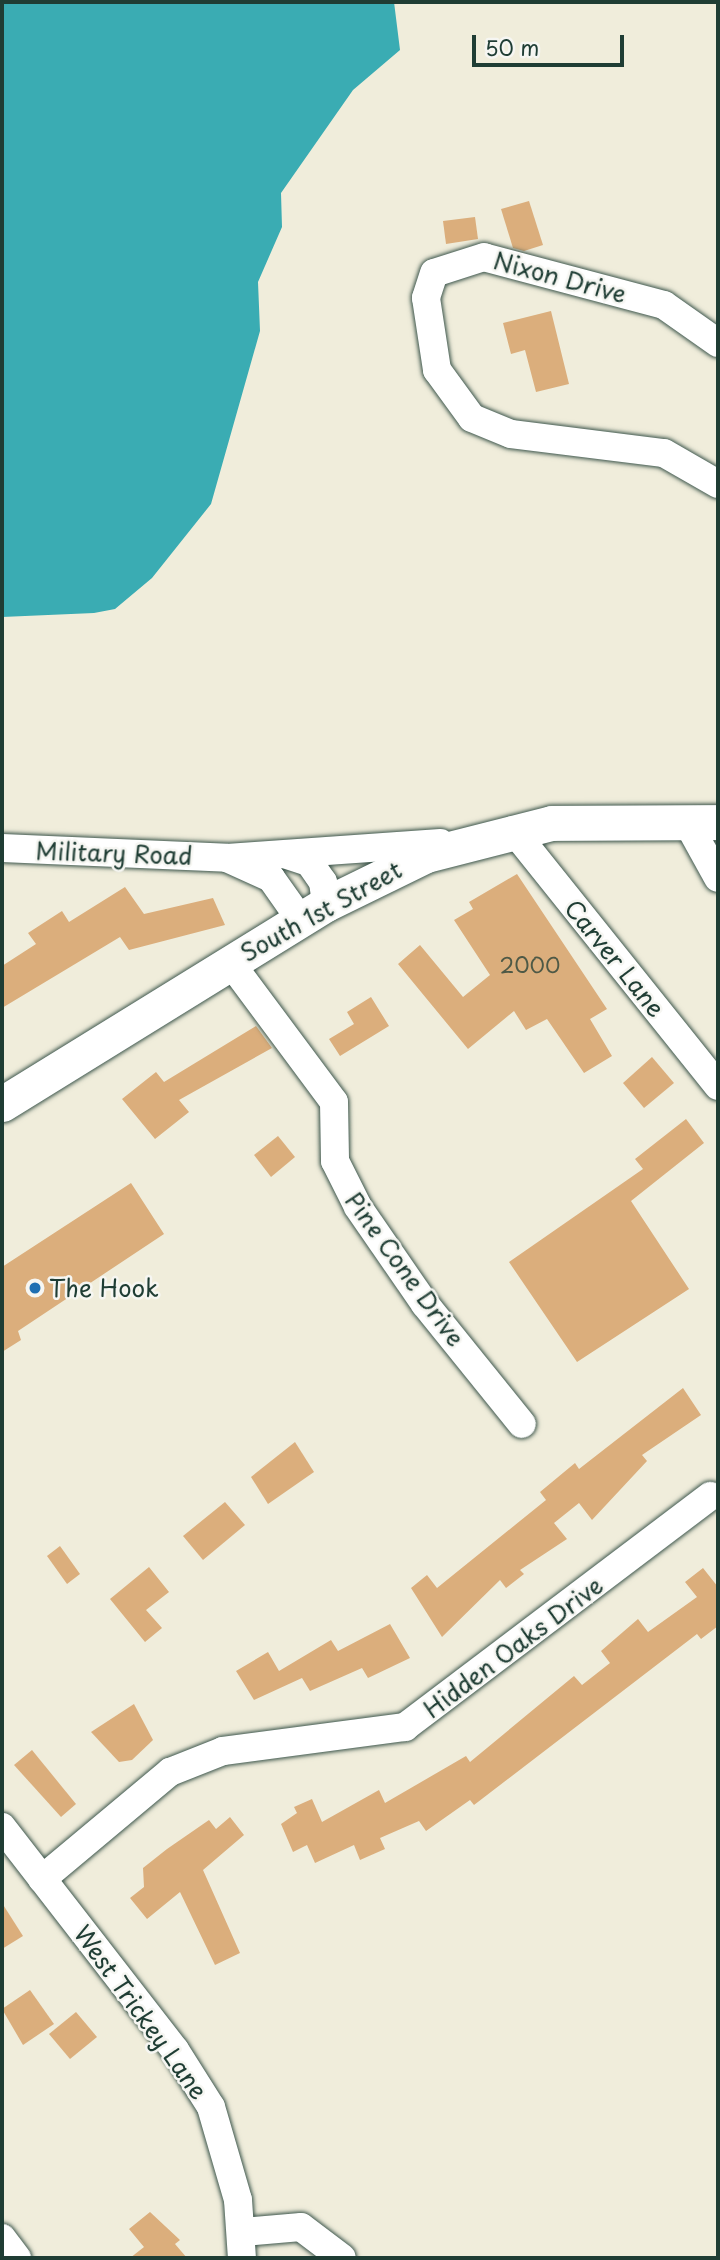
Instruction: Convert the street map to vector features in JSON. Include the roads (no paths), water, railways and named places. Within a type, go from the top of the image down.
[{"type":"main road","name":"South 1st Street","points":[[2,1104],[313,912],[399,866],[474,839],[513,830],[702,821]]},
{"type":"street","name":"Nixon Drive","points":[[718,343],[664,305],[484,257],[434,273],[426,298],[437,370],[472,418],[511,435],[664,453],[718,484]]},
{"type":"street","points":[[702,821],[718,878]]},
{"type":"street","name":"Carver Lane","points":[[513,830],[718,1086]]},
{"type":"street","name":"Military Road","points":[[2,848],[227,858],[474,839]]},
{"type":"street","name":"Military Road","points":[[227,858],[271,878],[313,912],[323,882],[309,862],[275,854]]},
{"type":"street","name":"Pine Cone Drive","points":[[230,962],[334,1102],[335,1161],[358,1207],[425,1304],[522,1423]]},
{"type":"street","name":"Hidden Oaks Drive","points":[[42,1880],[170,1772],[223,1751],[405,1727],[710,1496]]},
{"type":"street","name":"West Trickey Lane","points":[[2,1826],[11,1856],[42,1880],[197,2084],[226,2153],[243,2245],[301,2227],[342,2258]]},
{"type":"street","points":[[2,2238],[17,2258]]},
{"type":"water","points":[[2,2],[394,2],[400,50],[353,90],[281,193],[282,227],[258,282],[260,331],[211,504],[152,578],[115,609],[94,613],[2,617]]},
{"type":"place","name":"The Hook","points":[[35,1288]]}]
